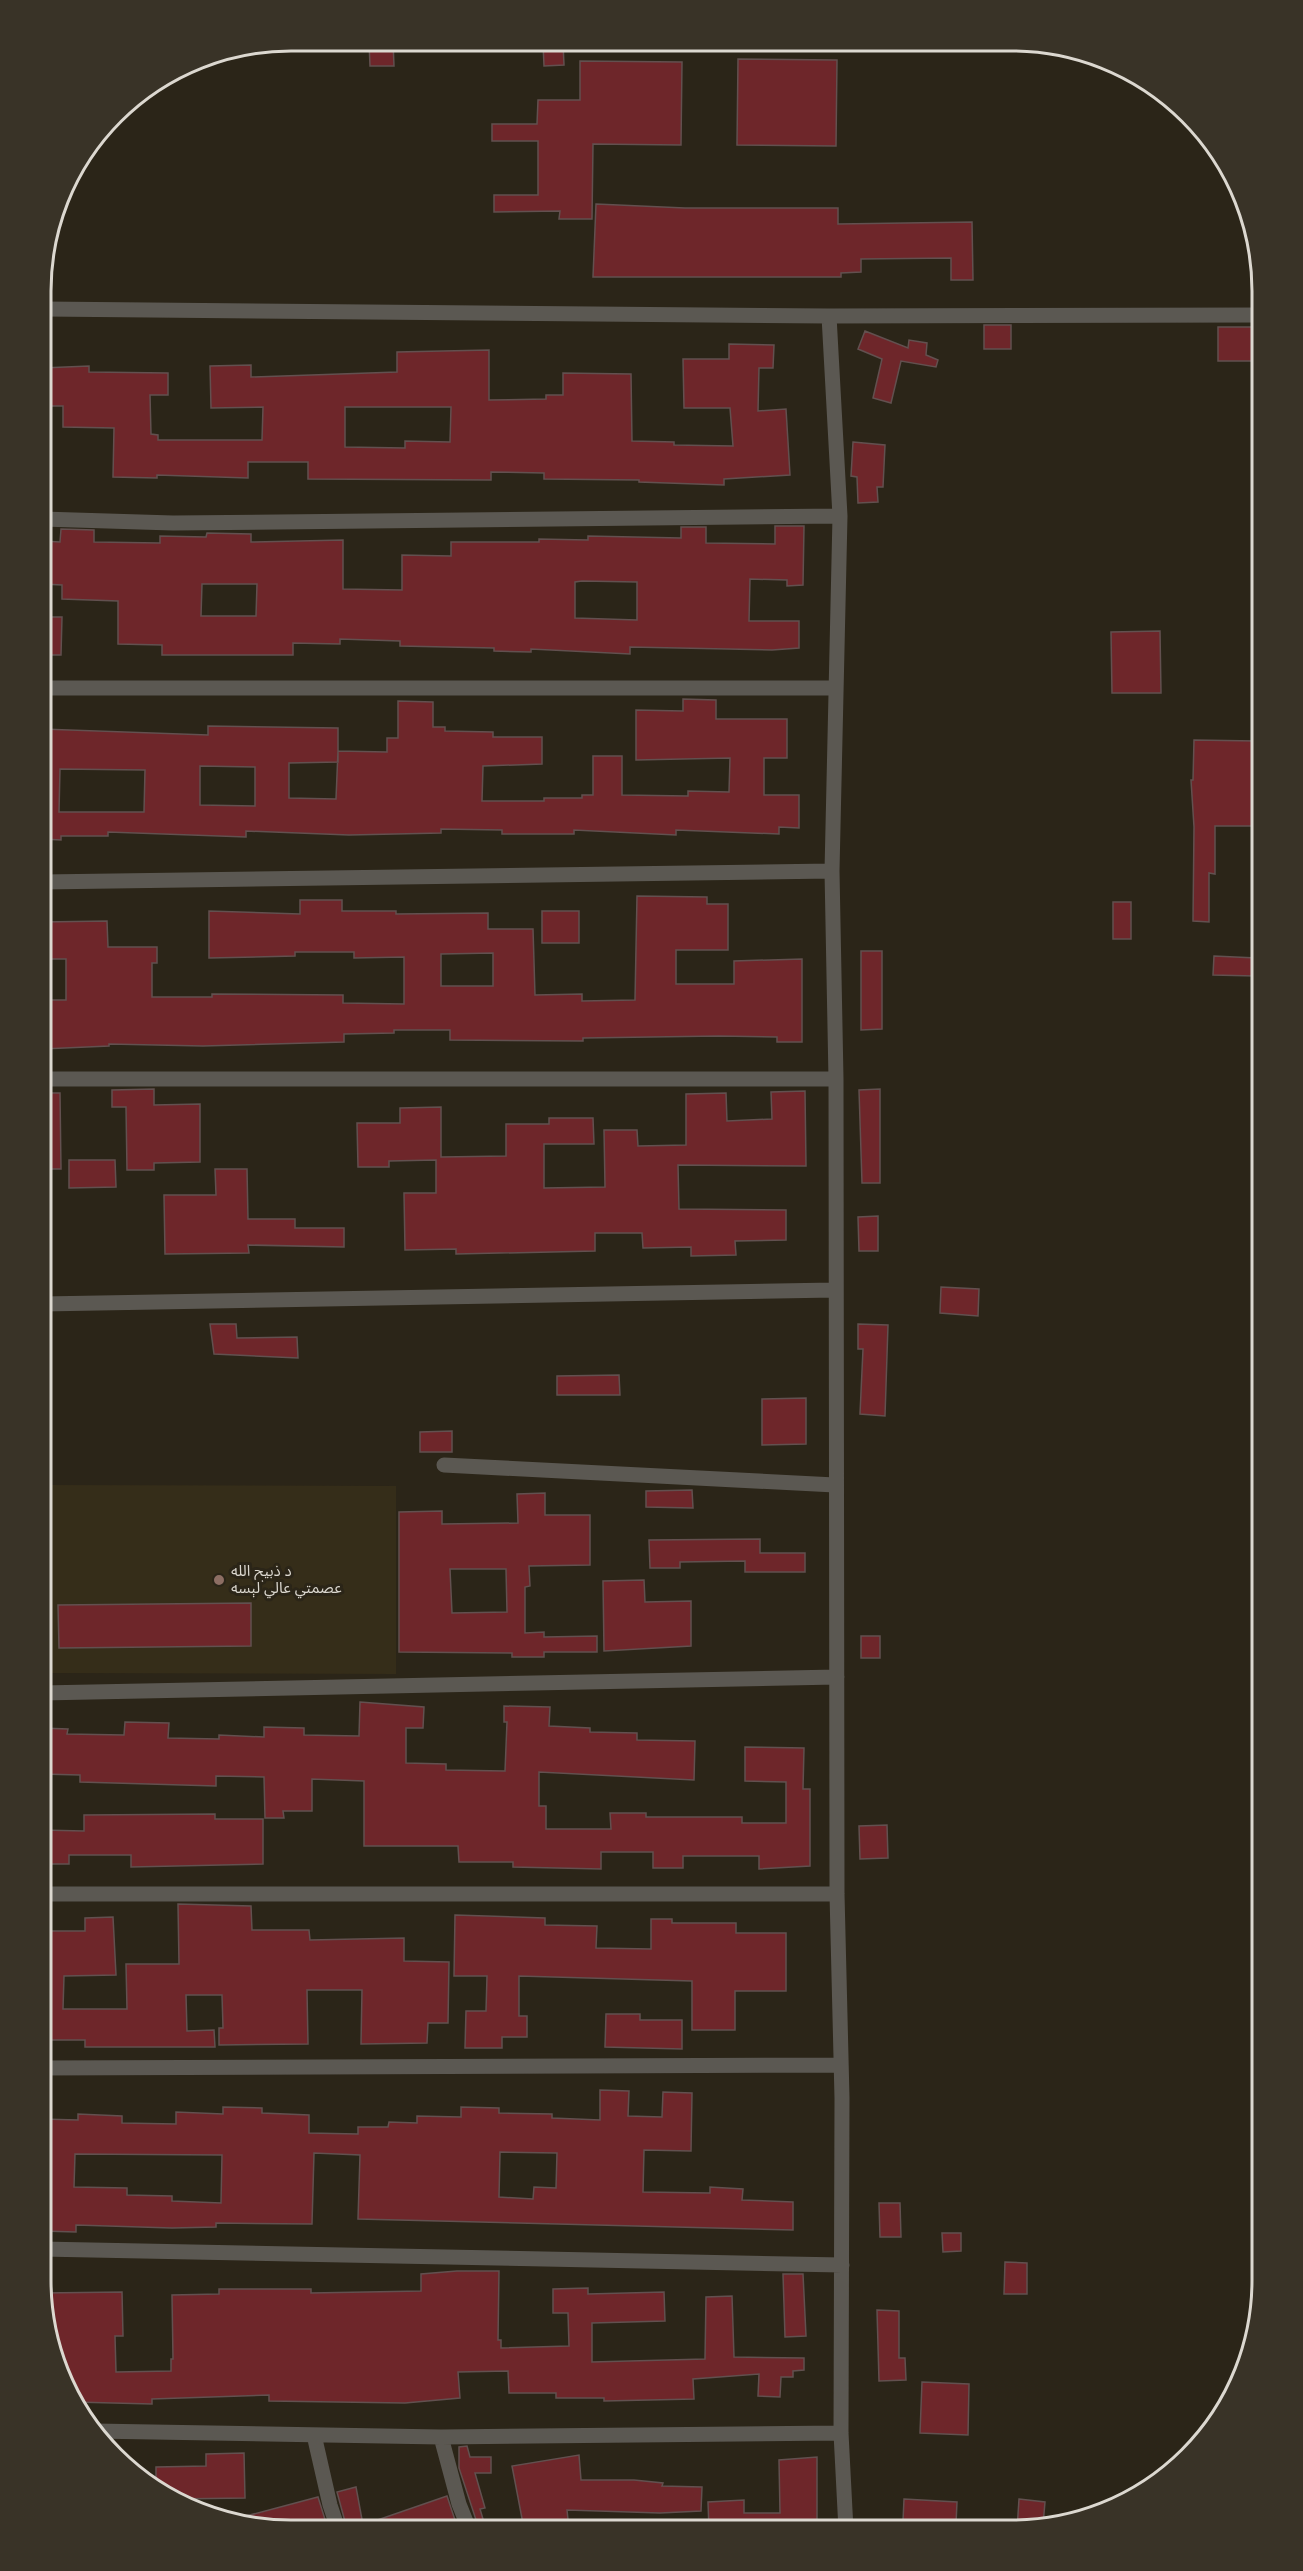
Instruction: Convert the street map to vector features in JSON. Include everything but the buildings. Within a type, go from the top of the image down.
[{"type":"street","points":[[51,309],[829,316],[1252,315]]},
{"type":"street","points":[[829,316],[840,516],[834,688],[832,871],[836,1079],[834,1290],[837,1894],[841,2065],[841,2433],[845,2520]]},
{"type":"street","points":[[51,519],[173,523],[840,516]]},
{"type":"street","points":[[51,688],[834,688]]},
{"type":"street","points":[[51,882],[832,871]]},
{"type":"street","points":[[51,1079],[836,1079]]},
{"type":"street","points":[[51,1304],[834,1290]]},
{"type":"street","points":[[444,1465],[835,1485]]},
{"type":"street","points":[[51,1693],[837,1677]]},
{"type":"street","points":[[51,1894],[837,1894]]},
{"type":"street","points":[[51,2068],[841,2065]]},
{"type":"street","points":[[51,2249],[842,2265]]},
{"type":"street","points":[[105,2431],[441,2437],[841,2433]]},
{"type":"street","points":[[314,2435],[335,2520]]},
{"type":"street","points":[[441,2437],[465,2520]]},
{"type":"shaded area","name":"د ذبیح الله عصمتي عالي لېسه","points":[[51,1485],[396,1486],[396,1674],[51,1673]]},
{"type":"place","name":"د ذبیح الله عصمتي عالي لېسه","points":[[219,1580]]}]
